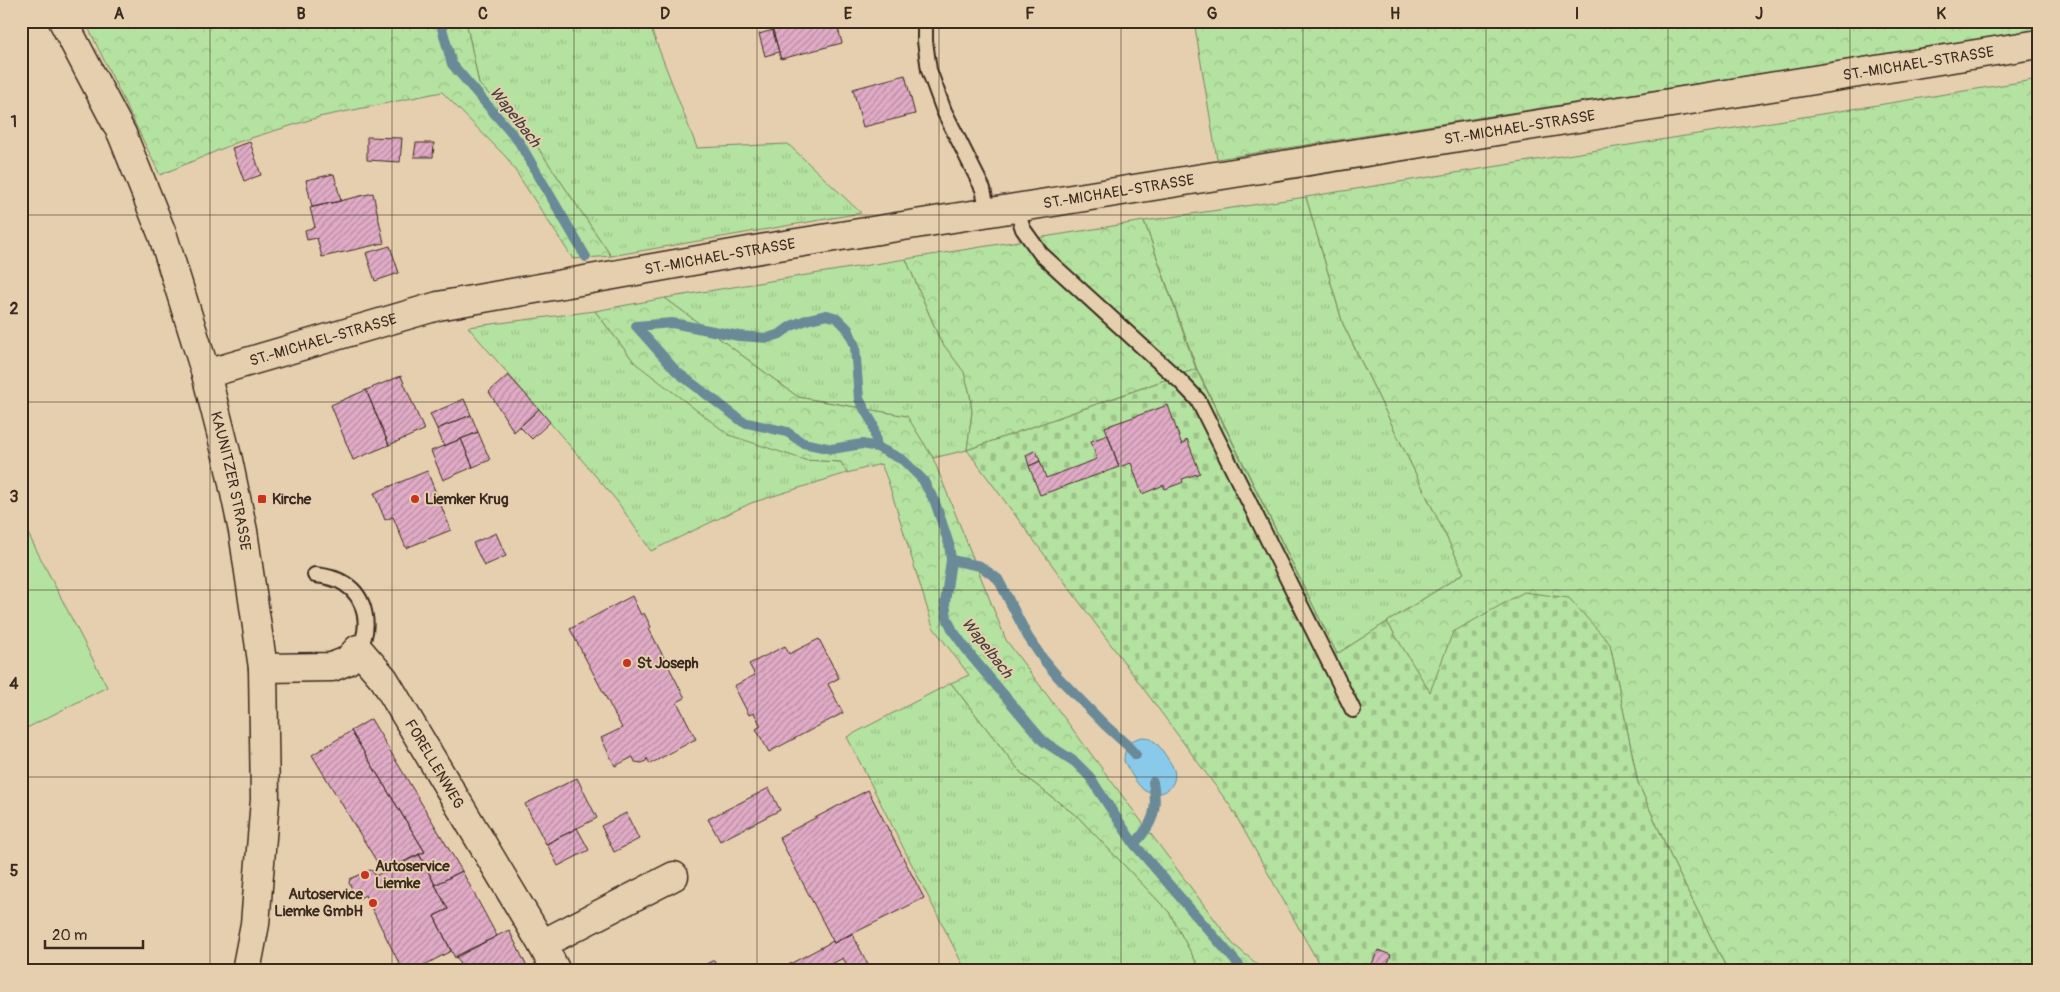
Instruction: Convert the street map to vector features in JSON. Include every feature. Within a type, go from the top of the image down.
[{"type":"street","name":"KAUNITZER STRASSE","points":[[63,21],[122,134],[163,236],[206,374],[228,460],[243,531],[263,668],[265,800],[256,924],[246,971]]},
{"type":"street","name":"ST.-MICHAEL-STRASSE","points":[[206,374],[438,306],[766,248],[2039,44]]},
{"type":"street","points":[[263,668],[332,667],[347,661],[358,649]]},
{"type":"street","name":"FORELLENWEG","points":[[358,649],[384,679],[542,944],[556,971]]},
{"type":"street","points":[[542,944],[674,876]]},
{"type":"lane","points":[[925,21],[925,41],[929,70],[944,111],[983,189],[988,212]]},
{"type":"lane","points":[[1016,208],[1023,229],[1041,254],[1180,381],[1198,400],[1353,710]]},
{"type":"lane","points":[[315,575],[331,577],[346,584],[357,596],[364,610],[366,626],[363,642],[358,649]]},
{"type":"green space","points":[[85,21],[466,21],[479,84],[530,136],[611,256],[573,259],[507,158],[442,92],[319,117],[238,142],[160,175]]},
{"type":"green space","points":[[466,21],[648,21],[697,148],[788,144],[861,213],[611,256],[530,136],[479,84]]},
{"type":"green space","points":[[1194,21],[2039,21],[2039,30],[1217,159]]},
{"type":"green space","points":[[2039,79],[2039,971],[1728,971],[1675,866],[1638,783],[1610,644],[1430,693],[1387,622],[1464,573],[1343,324],[1306,197]]},
{"type":"green space","points":[[1306,197],[1343,324],[1464,573],[1337,654],[1197,369],[1144,221]]},
{"type":"green space","points":[[1144,221],[1196,369],[967,450],[972,412],[970,394],[964,372],[940,340],[906,259]]},
{"type":"green space","points":[[906,259],[940,340],[964,371],[970,394],[972,412],[967,450],[933,458],[906,416],[798,397],[665,298]]},
{"type":"green space","points":[[665,298],[798,397],[907,416],[933,458],[1006,640],[1233,944],[1265,971],[1201,971],[1169,912],[1078,817],[1022,774],[951,683],[969,675],[933,627],[888,481],[881,464],[847,473],[841,462],[805,460],[729,435],[635,363],[595,311]]},
{"type":"green space","points":[[595,311],[635,363],[805,460],[841,462],[847,473],[751,503],[651,551],[617,501],[468,327]]},
{"type":"green space","points":[[1196,369],[1337,654],[1387,622],[1430,692],[1453,632],[1524,592],[1569,598],[1610,644],[1638,783],[1675,866],[1728,971],[1323,971],[1231,807],[967,450]]},
{"type":"green space","points":[[21,520],[107,687],[21,731]]},
{"type":"green space","points":[[951,683],[1022,774],[1078,817],[1169,912],[1201,971],[966,971],[847,737]]},
{"type":"water","points":[[1143,737],[1157,744],[1174,770],[1174,782],[1171,787],[1161,793],[1150,793],[1144,790],[1135,781],[1124,761],[1128,745],[1134,740]]},
{"type":"building","points":[[770,21],[836,21],[842,43],[781,59]]},
{"type":"building","points":[[773,30],[779,52],[765,56],[759,34]]},
{"type":"building","points":[[905,75],[915,114],[863,127],[853,89]]},
{"type":"building","points":[[367,137],[402,138],[400,162],[367,160]]},
{"type":"building","points":[[250,142],[261,175],[244,181],[232,148]]},
{"type":"building","points":[[416,143],[434,143],[433,157],[414,157]]},
{"type":"building","points":[[334,174],[341,201],[312,207],[306,180]]},
{"type":"building","points":[[373,193],[384,243],[322,257],[317,238],[307,240],[305,230],[315,227],[310,208]]},
{"type":"building","points":[[390,246],[399,273],[375,281],[366,253]]},
{"type":"building","points":[[508,375],[539,409],[514,432],[489,392]]},
{"type":"building","points":[[401,376],[424,430],[389,445],[366,390]]},
{"type":"building","points":[[366,390],[389,445],[353,460],[331,405]]},
{"type":"building","points":[[464,399],[471,415],[437,429],[430,414]]},
{"type":"building","points":[[1168,405],[1182,445],[1187,439],[1200,473],[1182,479],[1183,482],[1165,489],[1164,485],[1142,494],[1131,463],[1119,467],[1105,427]]},
{"type":"building","points":[[539,409],[550,422],[532,439],[520,427]]},
{"type":"building","points":[[471,415],[478,432],[444,446],[437,429]]},
{"type":"building","points":[[478,432],[490,460],[473,467],[461,439]]},
{"type":"building","points":[[1108,435],[1119,467],[1040,495],[1029,466],[1040,461],[1046,478],[1097,459],[1091,441]]},
{"type":"building","points":[[461,439],[473,467],[443,480],[431,451]]},
{"type":"building","points":[[1036,450],[1040,461],[1029,466],[1026,455]]},
{"type":"building","points":[[427,471],[451,530],[406,548],[393,517],[385,520],[374,493]]},
{"type":"building","points":[[496,533],[506,556],[484,566],[473,543]]},
{"type":"building","name":"St Joseph","points":[[632,596],[641,615],[644,613],[651,627],[649,629],[685,698],[677,702],[696,739],[650,764],[647,758],[642,763],[635,762],[633,757],[615,766],[601,738],[622,728],[570,629]]},
{"type":"building","points":[[819,639],[839,678],[828,684],[843,713],[769,752],[756,729],[761,726],[754,713],[749,715],[734,686],[755,675],[749,664],[785,646],[789,654]]},
{"type":"building","points":[[371,719],[462,871],[435,885],[419,854],[425,852],[351,731]]},
{"type":"building","points":[[351,731],[425,852],[383,872],[312,755]]},
{"type":"building","points":[[577,778],[597,818],[546,844],[525,804]]},
{"type":"building","points":[[769,788],[780,810],[720,841],[708,819]]},
{"type":"building","points":[[868,790],[924,898],[834,943],[779,837]]},
{"type":"building","points":[[626,813],[639,839],[614,852],[601,826]]},
{"type":"building","points":[[577,828],[589,850],[558,866],[547,844]]},
{"type":"building","points":[[419,854],[448,909],[434,916],[451,951],[413,971],[403,971],[365,895],[360,898],[356,897],[349,883],[350,879],[370,870],[373,871],[375,876]]},
{"type":"building","points":[[462,871],[497,936],[455,958],[434,916],[448,909],[435,885]]},
{"type":"building","points":[[509,930],[529,971],[463,971],[456,956]]},
{"type":"building","points":[[852,933],[871,971],[850,971],[843,958],[819,971],[777,971],[833,941],[834,943]]},
{"type":"building","points":[[1378,950],[1391,955],[1385,971],[1369,971]]},
{"type":"building","points":[[714,960],[719,971],[693,971]]},
{"type":"waterway","name":"Wapelbach","points":[[440,21],[452,64],[519,142],[586,257]]},
{"type":"waterway","points":[[636,326],[672,323],[739,336],[768,338],[809,319],[827,315],[837,318],[848,329],[855,346],[859,399],[873,424],[877,447]]},
{"type":"waterway","name":"Wapelbach","points":[[636,326],[677,372],[743,422],[787,432],[803,443],[832,449],[862,444],[877,447],[903,460],[923,480],[935,502],[949,544],[951,560],[945,603],[947,618],[953,631],[972,657],[1043,741],[1075,762],[1089,776],[1134,844],[1244,971]]},
{"type":"waterway","points":[[951,560],[980,566],[998,579],[1028,637],[1043,659],[1058,677],[1136,755]]},
{"type":"waterway","points":[[1134,844],[1146,830],[1153,816],[1155,800],[1153,782]]},
{"type":"place","name":"Kirche","points":[[262,499]]},
{"type":"place","name":"Liemker Krug","points":[[415,499]]},
{"type":"place","name":"St Joseph","points":[[627,663]]},
{"type":"place","name":"Autoservice Liemke","points":[[365,875]]},
{"type":"place","name":"Autoservice Liemke GmbH","points":[[373,903]]}]
